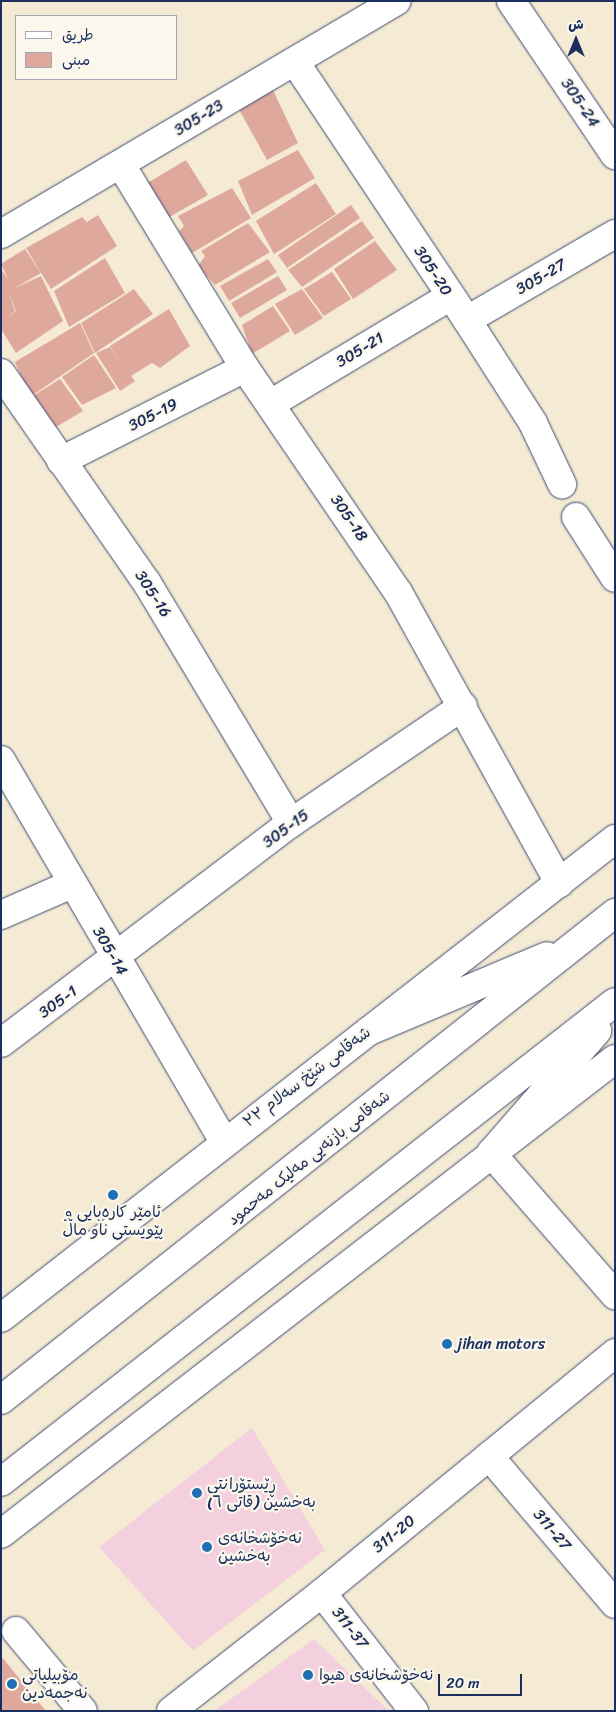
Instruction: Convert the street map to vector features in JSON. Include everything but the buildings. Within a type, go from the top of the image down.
[{"type":"main road","name":"305-23","points":[[1,234],[398,1]]},
{"type":"main road","name":"305-24","points":[[511,1],[615,155]]},
{"type":"main road","name":"305-20","points":[[295,62],[448,296],[468,320],[532,423],[562,484]]},
{"type":"main road","name":"305-18","points":[[120,165],[245,368],[272,402],[398,592],[463,706],[559,883]]},
{"type":"main road","name":"305-27","points":[[468,320],[615,234]]},
{"type":"main road","name":"305-21","points":[[272,402],[448,296]]},
{"type":"main road","name":"305-19","points":[[61,461],[245,368]]},
{"type":"main road","name":"305-16","points":[[3,380],[147,583],[291,823]]},
{"type":"main road","points":[[576,517],[615,578]]},
{"type":"main road","name":"305-15","points":[[115,960],[291,823],[463,706]]},
{"type":"main road","name":"305-14","points":[[1,760],[115,960],[223,1140]]},
{"type":"main road","name":"شەقامی شێخ سەلام ٣٣","points":[[1,1318],[223,1140],[369,1031],[615,839]]},
{"type":"main road","points":[[1,915],[72,884]]},
{"type":"main road","name":"شەقامی بازنەیی مەلیک مەحمود","points":[[1,1400],[615,914]]},
{"type":"main road","points":[[369,1031],[579,942]]},
{"type":"main road","name":"305-1","points":[[1,1043],[115,960]]},
{"type":"main road","points":[[1,1482],[615,1002]]},
{"type":"main road","points":[[491,1153],[615,1010]]},
{"type":"main road","points":[[1,1534],[491,1153],[615,1059]]},
{"type":"main road","points":[[491,1153],[615,1295]]},
{"type":"main road","name":"311-20","points":[[171,1711],[322,1593],[615,1352]]},
{"type":"main road","name":"311-27","points":[[489,1456],[615,1604]]},
{"type":"main road","name":"311-37","points":[[322,1593],[414,1711]]},
{"type":"main road","points":[[16,1631],[83,1711]]},
{"type":"shaded area","points":[[252,1428],[325,1550],[193,1651],[99,1547]]},
{"type":"shaded area","name":"نەخۆشخانەی هیوا","points":[[314,1639],[389,1711],[214,1711]]},
{"type":"place","name":"ئامێر کارەبایی و پێویستی ناو ماڵ","points":[[113,1195]]},
{"type":"place","name":"jihan motors","points":[[447,1344]]},
{"type":"place","name":"ڕێستۆرانتی بە‌خشین (قاتی ٦)","points":[[197,1493]]},
{"type":"place","name":"نەخۆشخانەی بەخشین","points":[[207,1547]]},
{"type":"place","name":"نەخۆشخانەی هیوا","points":[[308,1675]]},
{"type":"place","name":"مۆبیلیاتی نەجمەدین","points":[[12,1684]]}]
